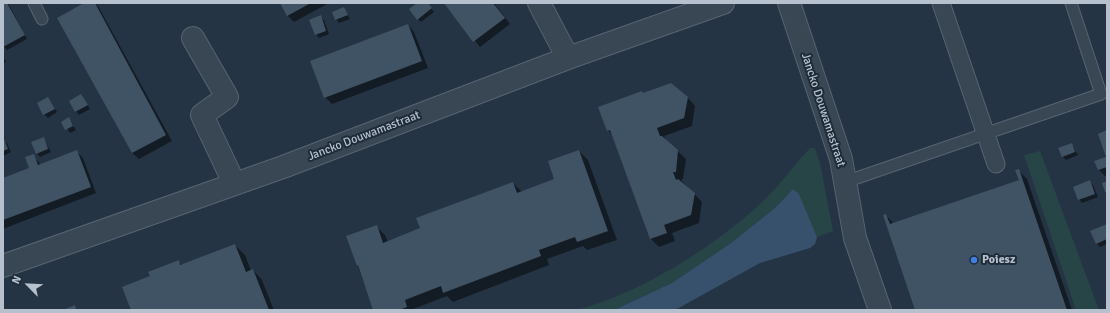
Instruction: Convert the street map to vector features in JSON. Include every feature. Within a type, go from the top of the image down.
[{"type":"street","points":[[539,3],[568,58]]},
{"type":"street","name":"Jancko Douwamastraat","points":[[3,266],[234,183],[283,167],[568,58],[723,3]]},
{"type":"street","name":"Jancko Douwamastraat","points":[[789,3],[841,159],[855,238],[880,310]]},
{"type":"street","points":[[941,3],[996,164]]},
{"type":"street","points":[[193,38],[227,97],[202,115],[234,183]]},
{"type":"lane","points":[[34,3],[42,19]]},
{"type":"lane","points":[[845,182],[1101,94],[1071,3]]},
{"type":"green space","points":[[810,148],[815,148],[820,163],[833,231],[817,237],[799,194],[793,189],[775,208],[731,243],[672,283],[614,310],[577,310],[601,302],[650,281],[674,268],[719,238],[759,205]]},
{"type":"green space","points":[[1040,151],[1099,310],[1076,310],[1024,155]]},
{"type":"water","points":[[793,189],[799,194],[817,237],[815,244],[810,248],[760,263],[675,310],[614,310],[672,283],[731,243],[775,208]]},
{"type":"building","points":[[3,3],[7,3],[25,35],[3,47]]},
{"type":"building","points":[[84,3],[95,3],[166,135],[132,153],[57,18]]},
{"type":"building","points":[[280,3],[311,3],[287,16]]},
{"type":"building","points":[[417,3],[428,3],[432,8],[417,20],[409,9]]},
{"type":"building","points":[[444,3],[493,3],[505,18],[473,42]]},
{"type":"building","points":[[344,7],[348,15],[335,20],[332,12]]},
{"type":"building","points":[[321,15],[326,31],[315,35],[309,20]]},
{"type":"building","points":[[408,24],[422,61],[324,98],[310,61]]},
{"type":"building","points":[[671,83],[688,97],[684,118],[657,128],[660,136],[662,136],[678,150],[676,172],[673,172],[676,180],[678,179],[695,193],[691,215],[664,225],[667,233],[650,239],[610,130],[607,131],[598,107],[642,91],[643,93]]},
{"type":"building","points":[[81,94],[88,105],[75,112],[69,101]]},
{"type":"building","points":[[48,97],[55,109],[43,115],[37,103]]},
{"type":"building","points":[[69,117],[73,126],[65,130],[61,122]]},
{"type":"building","points":[[1107,130],[1107,167],[1098,170],[1094,161],[1106,157],[1098,134]]},
{"type":"building","points":[[44,137],[48,149],[36,154],[31,142]]},
{"type":"building","points":[[3,139],[8,149],[3,151]]},
{"type":"building","points":[[1072,143],[1075,152],[1062,157],[1058,148]]},
{"type":"building","points":[[77,150],[91,187],[3,220],[3,178],[29,168],[25,157],[34,154],[38,165]]},
{"type":"building","points":[[579,150],[608,231],[577,242],[575,237],[539,250],[541,256],[443,293],[441,286],[405,300],[407,307],[399,310],[373,310],[358,265],[357,266],[346,236],[377,225],[383,243],[420,228],[416,218],[513,182],[517,193],[554,179],[548,161]]},
{"type":"building","points":[[1019,169],[1067,310],[915,310],[883,215],[886,214],[890,224],[1019,180],[1015,170]]},
{"type":"building","points":[[1090,180],[1095,194],[1078,200],[1073,187]]},
{"type":"building","points":[[1107,181],[1107,192],[1105,192],[1102,183]]},
{"type":"building","points":[[1107,224],[1107,239],[1096,244],[1090,231]]},
{"type":"building","points":[[235,244],[246,272],[253,269],[269,310],[131,310],[122,287],[150,276],[148,272],[179,260],[180,265]]},
{"type":"building","points":[[75,305],[76,310],[63,310]]},
{"type":"place","name":"Poiesz","points":[[974,260]]}]
